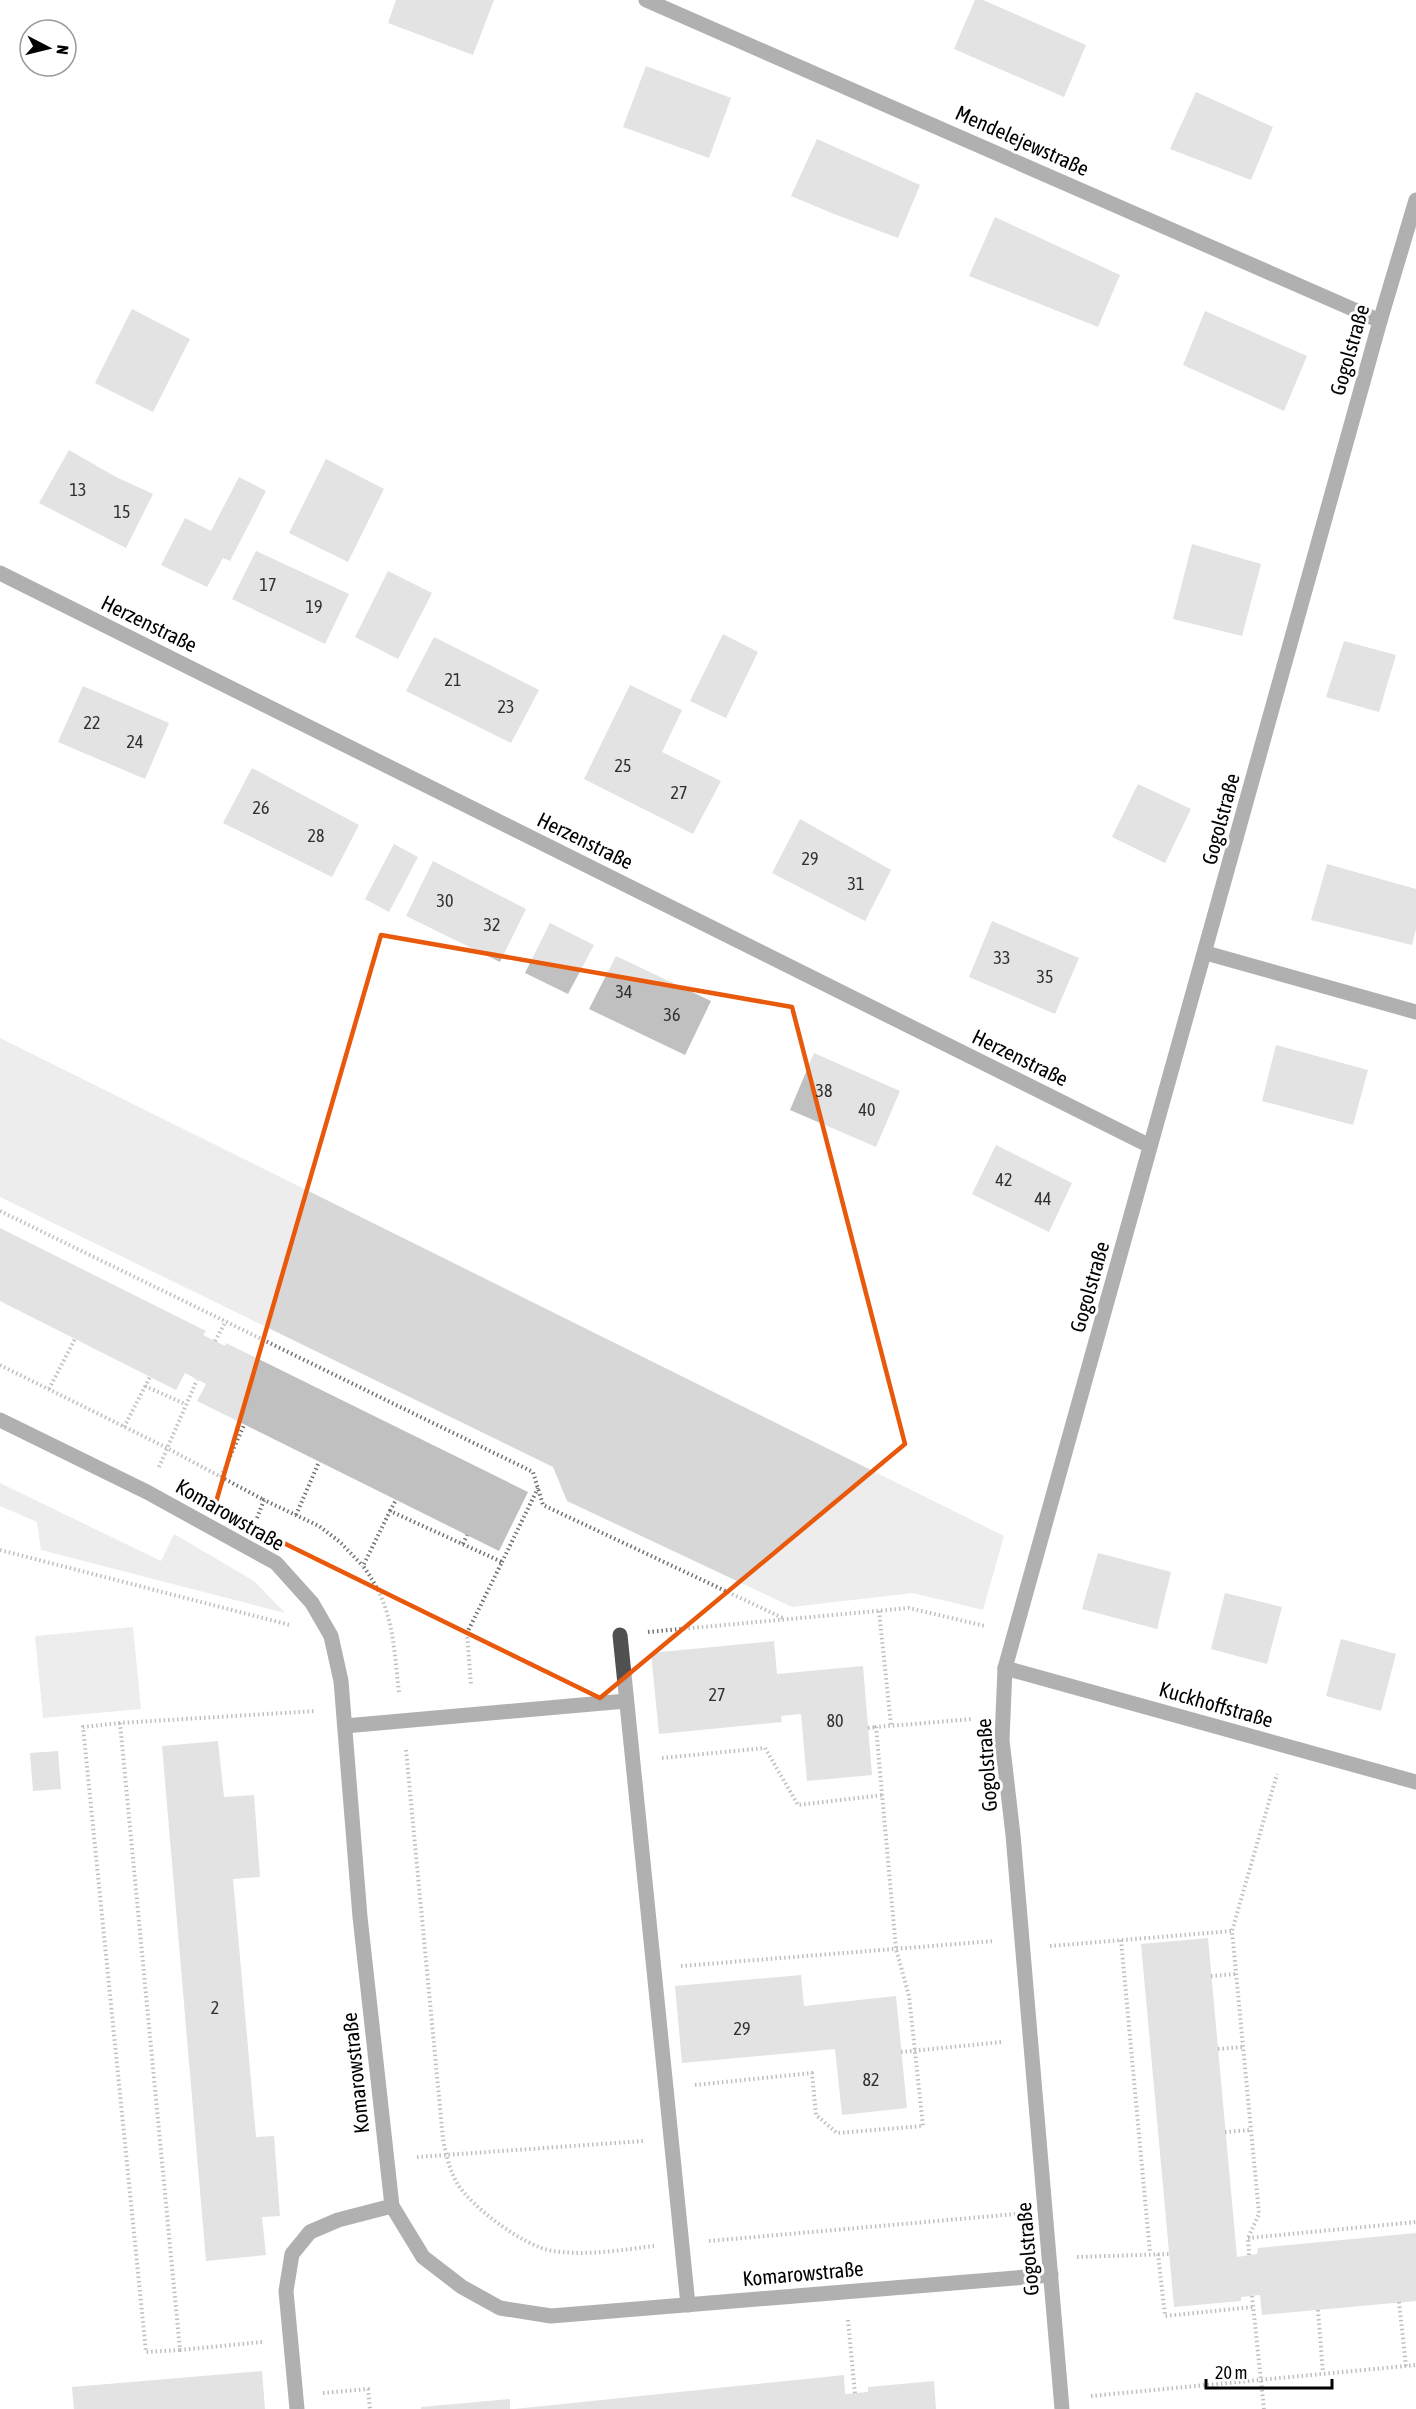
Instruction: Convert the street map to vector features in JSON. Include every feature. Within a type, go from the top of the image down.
[{"type":"street","name":"Mendelejewstraße","points":[[646,0],[1380,321]]},
{"type":"street","name":"Gogolstraße","points":[[1062,2404],[1013,1835],[1002,1740],[1005,1668],[1206,953],[1380,321],[1416,200]]},
{"type":"street","name":"Herzenstraße","points":[[0,573],[1150,1146]]},
{"type":"street","points":[[1206,953],[1416,1012]]},
{"type":"street","name":"Komarowstraße","points":[[0,1420],[147,1492],[276,1563],[293,1579],[312,1603],[331,1636],[341,1681],[360,1917],[392,2206],[423,2257],[462,2288],[500,2308],[551,2316],[1050,2275]]},
{"type":"street","points":[[620,1635],[688,2305]]},
{"type":"street","name":"Kuckhoffstraße","points":[[1005,1668],[1416,1782]]},
{"type":"street","points":[[345,1726],[626,1701]]},
{"type":"street","points":[[297,2402],[286,2291],[292,2254],[310,2232],[338,2220],[392,2206]]},
{"type":"path","points":[[0,1211],[533,1472],[543,1505],[785,1619]]},
{"type":"path","points":[[215,1341],[226,1321]]},
{"type":"path","points":[[49,1389],[75,1339]]},
{"type":"path","points":[[0,1365],[319,1526],[340,1542],[363,1566],[374,1582],[386,1604],[392,1630],[446,2154],[458,2184],[474,2203],[494,2220],[523,2239],[550,2251],[576,2254],[1046,2212]]},
{"type":"path","points":[[124,1427],[150,1377]]},
{"type":"path","points":[[167,1448],[197,1380]]},
{"type":"path","points":[[145,1386],[185,1404]]},
{"type":"path","points":[[221,1477],[244,1425]]},
{"type":"path","points":[[296,1515],[319,1462]]},
{"type":"path","points":[[473,1715],[467,1633],[538,1488]]},
{"type":"path","points":[[246,1546],[264,1500]]},
{"type":"path","points":[[363,1566],[396,1500]]},
{"type":"path","points":[[390,1511],[502,1562]]},
{"type":"path","points":[[463,1544],[467,1535]]},
{"type":"path","points":[[0,1550],[331,1636]]},
{"type":"path","points":[[620,1635],[909,1608],[1015,1633]]},
{"type":"path","points":[[879,1611],[891,1725]]},
{"type":"path","points":[[291,2339],[146,2352],[83,1726],[343,1709]]},
{"type":"path","points":[[868,1728],[1003,1717]]},
{"type":"path","points":[[120,1723],[180,2350]]},
{"type":"path","points":[[666,2088],[812,2073],[816,2115],[837,2133],[923,2126],[909,1996],[896,1949],[876,1727]]},
{"type":"path","points":[[1249,2255],[1248,2238],[1259,2214],[1232,1931],[1285,1746]]},
{"type":"path","points":[[632,1761],[765,1748],[798,1805],[883,1795]]},
{"type":"path","points":[[654,1968],[896,1949],[1120,1940],[1232,1931]]},
{"type":"path","points":[[1120,1940],[1150,2253]]},
{"type":"path","points":[[1211,1976],[1236,1974]]},
{"type":"path","points":[[902,2052],[1031,2040]]},
{"type":"path","points":[[1218,2049],[1243,2047]]},
{"type":"path","points":[[1226,2132],[1251,2130]]},
{"type":"path","points":[[387,2160],[446,2154],[670,2140]]},
{"type":"path","points":[[1248,2238],[1416,2222]]},
{"type":"path","points":[[1049,2259],[1150,2253],[1170,2254]]},
{"type":"path","points":[[1158,2254],[1166,2316],[1253,2307]]},
{"type":"path","points":[[846,2292],[855,2394]]},
{"type":"path","points":[[1252,2296],[1264,2409]]},
{"type":"path","points":[[1399,2302],[1406,2366]]},
{"type":"path","points":[[1318,2310],[1323,2373]]},
{"type":"path","points":[[1062,2404],[1261,2379],[1416,2365]]},
{"type":"path","points":[[297,2402],[368,2389],[370,2409]]},
{"type":"highlighted area","points":[[381,935],[792,1007],[905,1444],[600,1698],[214,1509]]},
{"type":"shaded area","points":[[0,1038],[1004,1536],[983,1610],[913,1593],[792,1607],[567,1501],[553,1467],[0,1197]]},
{"type":"shaded area","points":[[0,1483],[161,1561],[174,1534],[254,1581],[285,1613],[41,1550],[37,1522],[0,1506]]},
{"type":"shaded area","points":[[133,1627],[141,1709],[43,1718],[35,1636]]},
{"type":"building","points":[[396,0],[494,0],[473,55],[388,23]]},
{"type":"building","points":[[975,0],[983,0],[1086,45],[1064,97],[954,49]]},
{"type":"building","points":[[646,66],[731,98],[709,158],[623,127]]},
{"type":"building","points":[[1196,92],[1273,127],[1251,180],[1170,149]]},
{"type":"building","points":[[817,139],[920,185],[898,238],[791,196]]},
{"type":"building","points":[[995,217],[1120,275],[1098,327],[969,276]]},
{"type":"building","points":[[132,309],[190,339],[153,412],[95,383]]},
{"type":"building","points":[[1205,311],[1307,356],[1284,411],[1183,365]]},
{"type":"building","points":[[69,450],[116,477],[153,494],[126,548],[39,503]]},
{"type":"building","points":[[326,459],[384,489],[348,562],[289,533]]},
{"type":"building","points":[[239,477],[266,491],[230,561],[223,558],[207,587],[161,565],[185,518],[211,531]]},
{"type":"building","points":[[1192,544],[1261,564],[1242,636],[1173,619]]},
{"type":"building","points":[[256,551],[349,594],[325,644],[232,599]]},
{"type":"building","points":[[388,571],[432,593],[398,659],[355,637]]},
{"type":"building","points":[[723,634],[758,652],[726,718],[690,701]]},
{"type":"building","points":[[434,637],[539,690],[511,743],[406,691]]},
{"type":"building","points":[[1344,641],[1396,655],[1379,712],[1326,697]]},
{"type":"building","points":[[630,685],[682,710],[662,752],[721,781],[693,834],[584,779]]},
{"type":"building","points":[[83,686],[169,723],[145,779],[58,742]]},
{"type":"building","points":[[252,768],[359,825],[332,877],[223,823]]},
{"type":"building","points":[[1138,784],[1191,809],[1165,863],[1112,837]]},
{"type":"building","points":[[800,819],[891,870],[865,921],[772,873]]},
{"type":"building","points":[[394,844],[418,857],[389,912],[365,899]]},
{"type":"building","points":[[433,861],[526,909],[500,962],[406,916]]},
{"type":"building","points":[[1327,864],[1416,889],[1416,929],[1412,945],[1311,920]]},
{"type":"building","points":[[992,921],[1079,958],[1055,1014],[969,977]]},
{"type":"building","points":[[550,923],[594,945],[568,994],[525,973]]},
{"type":"building","points":[[616,956],[711,1001],[685,1055],[589,1009]]},
{"type":"building","points":[[1276,1045],[1368,1070],[1353,1125],[1262,1101]]},
{"type":"building","points":[[814,1053],[900,1091],[876,1147],[790,1110]]},
{"type":"building","points":[[996,1145],[1072,1183],[1049,1232],[972,1194]]},
{"type":"building","points":[[0,1228],[206,1331],[203,1335],[225,1346],[226,1343],[528,1492],[499,1551],[197,1401],[206,1384],[185,1373],[176,1390],[0,1301]]},
{"type":"building","points":[[1098,1553],[1171,1572],[1157,1629],[1082,1609]]},
{"type":"building","points":[[1225,1593],[1282,1607],[1267,1664],[1211,1649]]},
{"type":"building","points":[[1341,1639],[1396,1654],[1381,1711],[1326,1696]]},
{"type":"building","points":[[774,1641],[777,1674],[863,1666],[872,1775],[807,1781],[801,1714],[781,1716],[782,1722],[659,1734],[651,1653]]},
{"type":"building","points":[[218,1741],[224,1797],[254,1795],[260,1877],[233,1879],[256,2137],[274,2136],[280,2216],[262,2217],[266,2255],[206,2261],[162,1746]]},
{"type":"building","points":[[58,1751],[61,1789],[33,1791],[30,1753]]},
{"type":"building","points":[[1208,1938],[1237,2257],[1257,2254],[1258,2248],[1416,2233],[1416,2301],[1262,2315],[1260,2295],[1241,2297],[1241,2301],[1174,2307],[1141,1944]]},
{"type":"building","points":[[801,1975],[804,2006],[896,1996],[907,2108],[842,2115],[835,2049],[682,2063],[675,1986]]},
{"type":"building","points":[[262,2371],[265,2409],[74,2409],[72,2387]]},
{"type":"building","points":[[844,2375],[845,2394],[868,2392],[868,2387],[934,2381],[936,2409],[514,2409]]},
{"type":"building","points":[[510,2399],[510,2409],[421,2409],[421,2407]]}]
